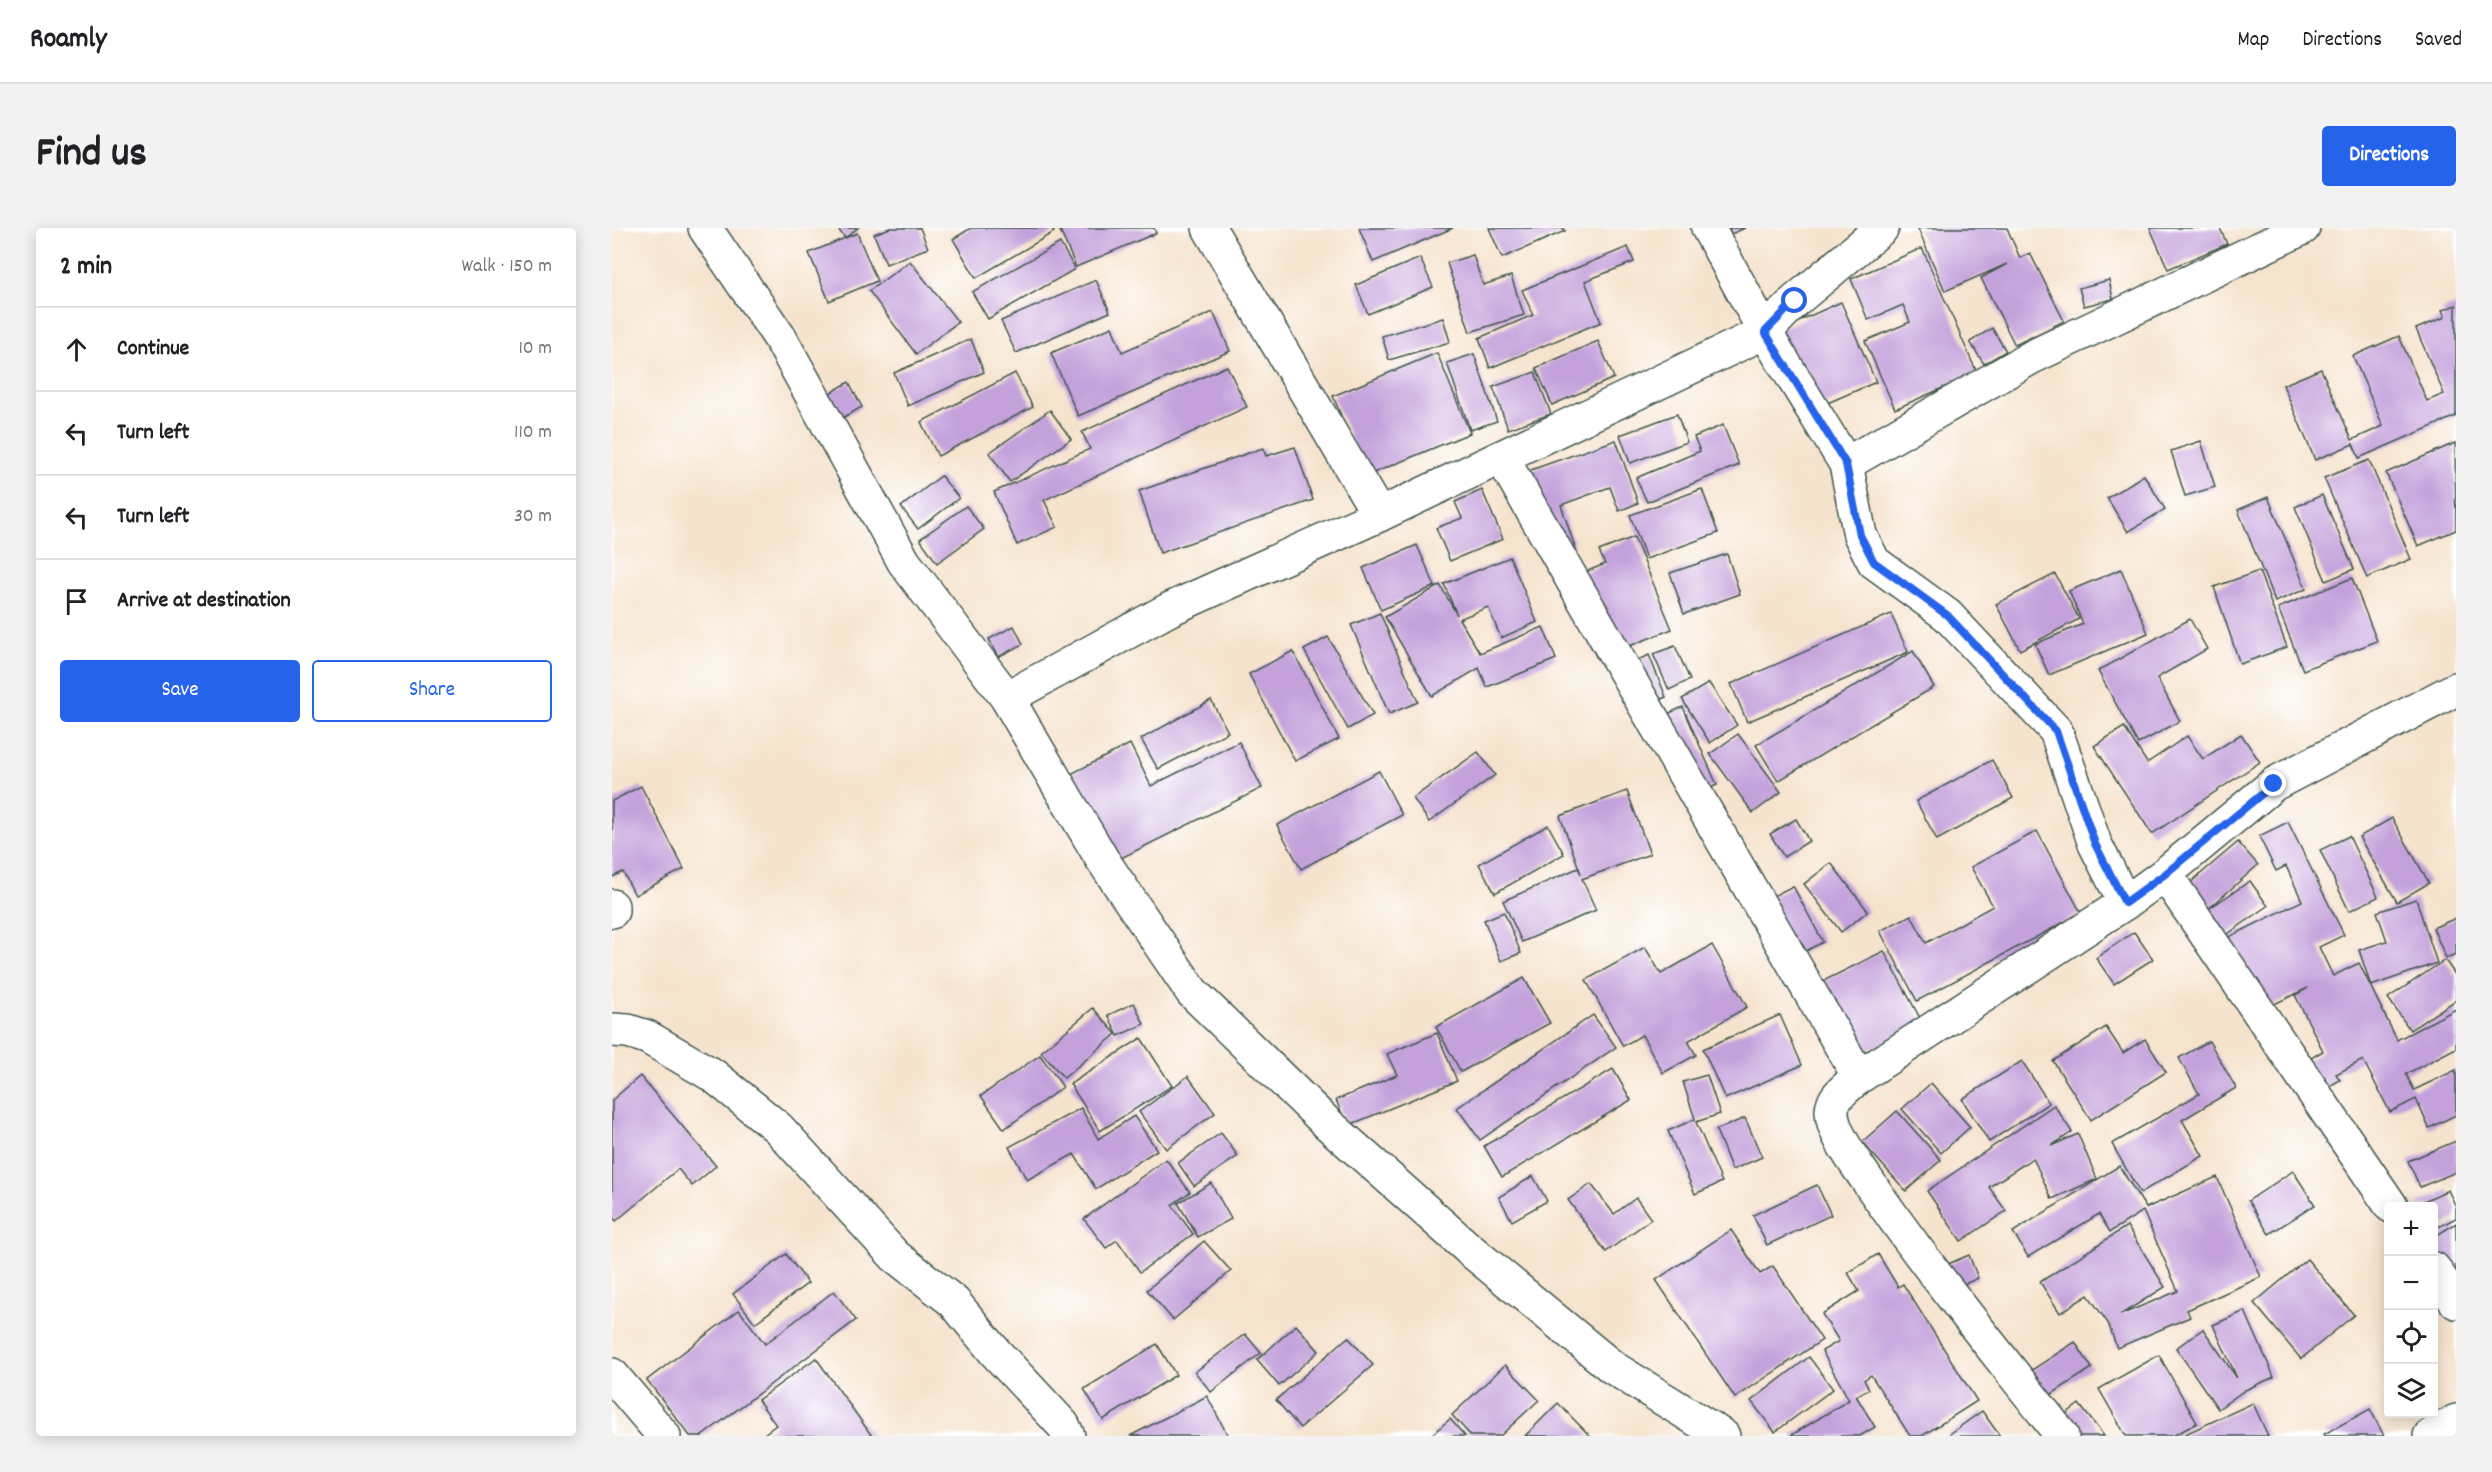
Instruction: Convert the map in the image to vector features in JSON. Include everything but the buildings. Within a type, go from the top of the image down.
[{"type":"street","points":[[705,228],[780,338],[904,562],[1007,698],[1102,859],[1192,992],[1328,1124],[1469,1249],[1612,1367],[1722,1436]]},
{"type":"street","points":[[1209,228],[1379,515]]},
{"type":"street","points":[[1708,228],[1765,332],[1846,464],[1860,535],[1874,562],[1947,615],[2056,731],[2095,844],[2125,903]]},
{"type":"street","points":[[1007,698],[1170,609],[1502,458],[1765,332],[1795,301],[1882,228]]},
{"type":"street","points":[[1846,464],[2032,357],[2303,228]]},
{"type":"street","points":[[1502,458],[1858,1077]]},
{"type":"street","points":[[2062,1436],[1890,1214],[1849,1153],[1831,1112],[1838,1096],[1858,1077],[2125,903],[2165,874],[2274,784],[2456,690]]},
{"type":"street","points":[[2165,874],[2388,1202]]},
{"type":"street","points":[[612,906],[612,911]]},
{"type":"street","points":[[612,1030],[647,1036],[714,1076],[778,1128],[895,1256],[954,1302],[995,1352],[1063,1425],[1068,1436]]},
{"type":"street","points":[[2438,1276],[2456,1302]]},
{"type":"street","points":[[612,1375],[664,1436]]},
{"type":"street","points":[[2430,1436],[2456,1421]]},
{"type":"route","points":[[1795,301],[1765,332],[1846,464],[1860,535],[1874,562],[1947,615],[2056,731],[2071,768],[2095,844],[2125,903],[2165,874],[2274,784]]}]
